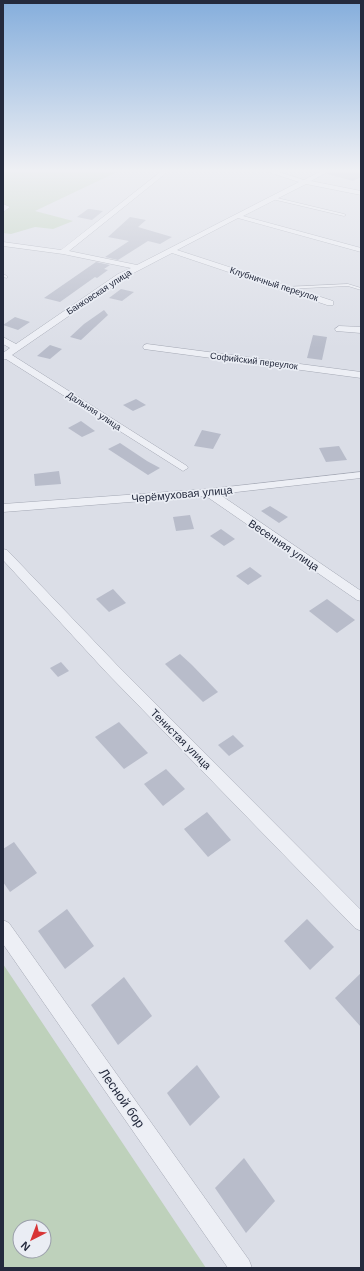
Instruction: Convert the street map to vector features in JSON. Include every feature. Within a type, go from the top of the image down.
[{"type":"street","points":[[63,252],[92,229]]},
{"type":"street","name":"Банковская улица","points":[[5,356],[122,276],[211,229]]},
{"type":"street","points":[[286,229],[361,250]]},
{"type":"street","points":[[3,244],[63,252],[137,267]]},
{"type":"street","name":"Клубничный переулок","points":[[171,250],[330,303]]},
{"type":"street","points":[[339,328],[361,330]]},
{"type":"street","points":[[3,340],[16,348]]},
{"type":"street","name":"Софийский переулок","points":[[147,347],[361,375]]},
{"type":"street","name":"Дальняя улица","points":[[5,356],[183,468]]},
{"type":"street","name":"Черёмуховая улица","points":[[3,508],[208,492],[361,475]]},
{"type":"street","name":"Весенняя улица","points":[[208,492],[361,597]]},
{"type":"street","name":"Тенистая улица","points":[[3,553],[111,668],[361,922]]},
{"type":"street","name":"Лесной бор","points":[[3,929],[241,1268]]},
{"type":"lane","points":[[285,288],[348,285],[361,288]]},
{"type":"green space","points":[[3,229],[27,229],[11,234],[3,233]]},
{"type":"green space","points":[[3,964],[206,1268],[3,1268]]},
{"type":"building","points":[[116,229],[146,229],[172,237],[160,244],[148,241],[118,260],[105,257],[129,241],[108,237]]},
{"type":"building","points":[[96,262],[110,265],[104,269],[108,270],[97,278],[95,277],[60,302],[44,298]]},
{"type":"building","points":[[121,289],[134,292],[122,301],[109,298]]},
{"type":"building","points":[[104,310],[108,315],[81,340],[70,337],[84,324]]},
{"type":"building","points":[[15,317],[30,322],[18,330],[3,325]]},
{"type":"building","points":[[313,335],[327,337],[322,360],[307,358]]},
{"type":"building","points":[[50,345],[62,349],[50,359],[37,356]]},
{"type":"building","points":[[136,399],[146,405],[133,411],[123,405]]},
{"type":"building","points":[[81,421],[95,431],[82,437],[68,428]]},
{"type":"building","points":[[202,430],[221,434],[213,449],[194,446]]},
{"type":"building","points":[[120,443],[160,468],[148,475],[108,449]]},
{"type":"building","points":[[339,446],[347,460],[326,462],[319,448]]},
{"type":"building","points":[[59,471],[61,484],[35,486],[34,474]]},
{"type":"building","points":[[270,506],[288,517],[279,523],[261,511]]},
{"type":"building","points":[[190,515],[194,529],[176,531],[173,517]]},
{"type":"building","points":[[221,529],[235,539],[224,546],[210,536]]},
{"type":"building","points":[[250,567],[262,576],[248,585],[236,576]]},
{"type":"building","points":[[113,589],[126,603],[109,612],[96,599]]},
{"type":"building","points":[[327,599],[355,620],[337,633],[309,611]]},
{"type":"building","points":[[180,654],[218,692],[203,702],[165,664]]},
{"type":"building","points":[[61,662],[69,671],[58,677],[50,668]]},
{"type":"building","points":[[119,722],[148,753],[124,769],[95,737]]},
{"type":"building","points":[[233,735],[244,746],[229,756],[218,745]]},
{"type":"building","points":[[166,769],[185,789],[163,806],[144,784]]},
{"type":"building","points":[[207,812],[231,840],[208,857],[184,829]]},
{"type":"building","points":[[14,842],[37,873],[10,892],[3,882],[3,849]]},
{"type":"building","points":[[67,909],[94,946],[65,969],[38,931]]},
{"type":"building","points":[[307,919],[334,947],[310,970],[284,941]]},
{"type":"building","points":[[361,973],[361,1027],[335,998]]},
{"type":"building","points":[[124,977],[152,1016],[118,1045],[91,1005]]},
{"type":"building","points":[[197,1065],[220,1097],[190,1126],[167,1093]]},
{"type":"building","points":[[244,1158],[275,1201],[246,1233],[215,1188]]}]
